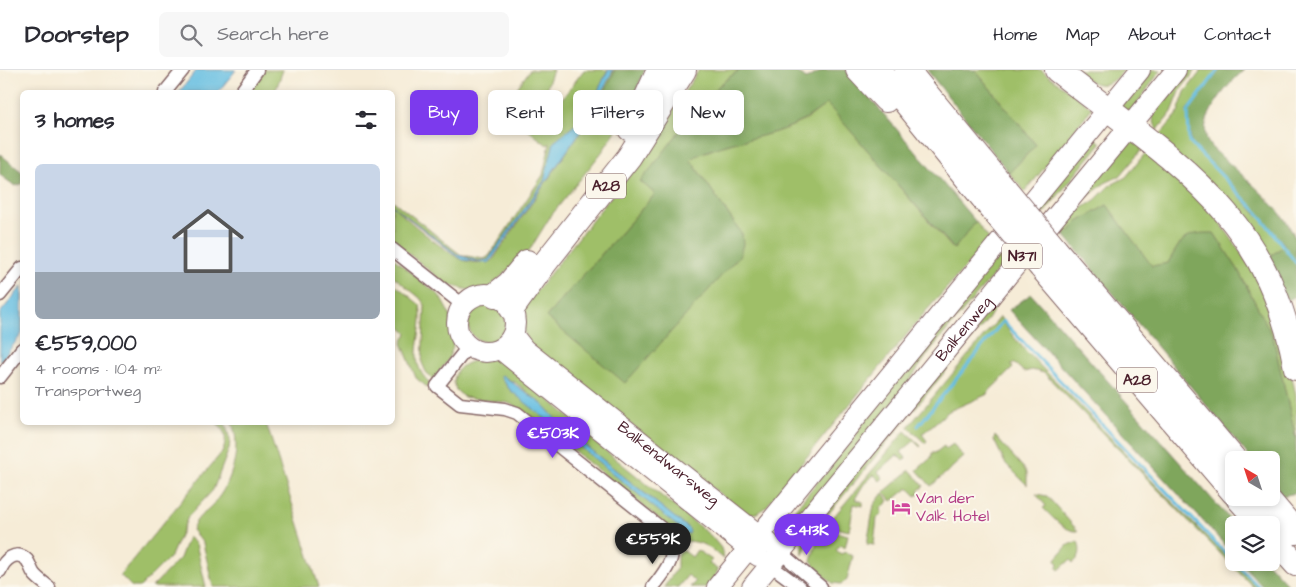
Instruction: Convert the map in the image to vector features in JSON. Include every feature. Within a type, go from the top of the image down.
[{"type":"highway","name":"A28","points":[[504,302],[509,284],[616,150],[638,116],[659,70]]},
{"type":"highway","name":"A28","points":[[504,302],[539,270],[629,157],[684,70]]},
{"type":"highway","name":"A28","points":[[858,70],[901,117],[998,199]]},
{"type":"highway","name":"A28","points":[[879,70],[950,157]]},
{"type":"highway","name":"A28","points":[[908,70],[998,199],[1048,258],[1225,482]]},
{"type":"highway","points":[[1057,70],[1130,124],[1205,188],[1239,228],[1274,292],[1288,334],[1296,368]]},
{"type":"highway","name":"A28","points":[[1048,258],[1227,451]]},
{"type":"highway","points":[[1245,506],[1254,516]]},
{"type":"highway","points":[[1274,506],[1296,532]]},
{"type":"highway","points":[[1280,546],[1296,564]]},
{"type":"main road","name":"Balkenweg","points":[[717,587],[1140,70]]},
{"type":"main road","name":"Balkenweg","points":[[752,587],[1176,70]]},
{"type":"main road","points":[[479,295],[504,302],[516,323],[507,342],[483,353],[468,347],[462,341],[457,323],[463,305],[479,295]]},
{"type":"main road","name":"Balkendwarsweg","points":[[507,342],[775,559]]},
{"type":"street","points":[[167,90],[183,70]]},
{"type":"street","points":[[242,90],[257,70]]},
{"type":"street","points":[[395,251],[463,305]]},
{"type":"street","points":[[0,296],[20,271]]},
{"type":"street","points":[[468,347],[438,386],[460,404],[505,409],[517,413],[661,528],[670,540],[672,556],[665,572],[653,587]]},
{"type":"street","points":[[0,377],[20,352]]},
{"type":"street","points":[[0,571],[5,560],[10,557],[21,556],[27,560],[38,578],[49,587]]},
{"type":"street","points":[[775,559],[800,587]]},
{"type":"street","points":[[775,559],[820,587]]},
{"type":"green space","points":[[264,70],[283,70],[276,90],[250,90]]},
{"type":"green space","points":[[530,70],[553,70],[546,90],[516,90]]},
{"type":"green space","points":[[584,70],[608,70],[598,90],[573,90],[573,126],[563,135],[563,96]]},
{"type":"green space","points":[[613,70],[615,70],[614,74],[618,90],[603,90]]},
{"type":"green space","points":[[615,70],[645,70],[636,90],[606,90]]},
{"type":"green space","points":[[699,70],[740,70],[714,90],[686,90]]},
{"type":"green space","points":[[740,70],[795,70],[806,79],[824,70],[846,70],[976,222],[954,249],[827,104],[791,127],[704,152],[690,159],[742,234],[743,244],[740,255],[625,383],[546,317],[655,194],[640,181],[676,135],[744,135],[744,90],[714,90]]},
{"type":"green space","points":[[927,70],[975,70],[1036,145],[1009,173]]},
{"type":"green space","points":[[975,70],[1041,70],[1092,108],[1025,192],[1009,173],[1036,145]]},
{"type":"green space","points":[[1073,70],[1124,70],[1111,82],[1099,84],[1087,80]]},
{"type":"green space","points":[[1147,70],[1161,70],[1131,112],[1117,107]]},
{"type":"green space","points":[[1188,70],[1196,70],[1181,89],[1172,112],[1157,131],[1152,115],[1164,94]]},
{"type":"green space","points":[[1202,70],[1220,70],[1187,110],[1191,143],[1285,245],[1267,259],[1160,135],[1177,115],[1185,92]]},
{"type":"green space","points":[[1220,70],[1244,70],[1224,91],[1212,109],[1205,128],[1206,139],[1211,147],[1281,214],[1295,238],[1296,296],[1286,301],[1267,259],[1285,245],[1191,143],[1187,110]]},
{"type":"green space","points":[[827,103],[953,249],[976,222],[990,240],[926,311],[766,507],[757,513],[746,514],[536,351],[522,326],[523,308],[639,161],[656,135],[663,135],[663,125],[673,109],[673,135],[677,135],[641,181],[655,194],[546,317],[742,234],[690,159],[719,147],[792,126],[805,120]]},
{"type":"green space","points":[[534,135],[563,135],[554,142],[544,181],[488,260],[478,261],[458,255],[395,208],[395,202],[461,255],[484,259],[489,256],[543,175],[550,143],[547,145]]},
{"type":"green space","points":[[578,135],[613,135],[602,152],[550,217],[529,251],[490,287],[472,291],[446,284],[395,243],[395,208],[426,235],[454,255],[472,262],[485,263],[492,261]]},
{"type":"green space","points":[[1129,135],[1144,147],[1120,176],[1105,183],[1081,202],[1077,199]]},
{"type":"green space","points":[[1093,136],[1101,143],[1043,214],[1037,206]]},
{"type":"green space","points":[[1148,150],[1205,200],[1263,285],[1290,369],[1296,395],[1296,439],[1273,337],[1237,268],[1214,233],[1180,243],[1168,263],[1152,267],[1107,205],[1078,222],[1065,236],[1059,230],[1075,213],[1095,200],[1109,186],[1126,177]]},
{"type":"green space","points":[[0,154],[20,170],[20,185],[15,186],[0,175]]},
{"type":"green space","points":[[1107,205],[1152,266],[1168,263],[1181,243],[1190,236],[1214,233],[1237,268],[1273,337],[1296,439],[1296,493],[1282,496],[1280,494],[1280,451],[1244,451],[1065,236],[1078,222]]},
{"type":"green space","points":[[999,251],[1006,260],[932,348],[901,393],[793,526],[786,520],[851,441],[886,388]]},
{"type":"green space","points":[[395,259],[439,295],[450,315],[453,347],[448,360],[433,380],[426,372],[422,363],[425,305],[420,298],[395,278]]},
{"type":"green space","points":[[395,284],[420,305],[421,316],[417,356],[422,374],[430,383],[427,387],[416,378],[402,343],[407,333],[395,323]]},
{"type":"green space","points":[[1003,292],[989,318],[811,535],[803,555],[802,538]]},
{"type":"green space","points":[[1031,294],[1227,516],[1225,516],[1225,545],[1009,310]]},
{"type":"green space","points":[[487,304],[494,305],[500,310],[505,316],[505,330],[500,336],[494,341],[487,342],[480,341],[474,336],[469,330],[468,323],[469,316],[474,310],[480,305]]},
{"type":"green space","points":[[1000,317],[1016,340],[1038,364],[1225,555],[1225,558],[1044,373],[1032,370],[1024,372],[1014,363],[1011,365],[1013,368],[988,394],[949,411],[922,434],[927,441],[925,443],[908,427]]},
{"type":"green space","points":[[499,359],[560,409],[596,443],[711,536],[721,548],[724,559],[703,544],[686,541],[679,542],[664,523],[523,410],[508,403],[464,397],[456,390],[455,377],[463,365],[478,360]],"holes":[[[500,376],[516,383],[542,404],[567,431],[689,529],[510,390]]]},
{"type":"green space","points":[[219,425],[226,425],[230,440],[229,449],[213,490],[188,517],[171,556],[140,587],[132,587],[120,575],[223,451],[225,436]]},
{"type":"green space","points":[[233,425],[267,425],[319,587],[213,587],[203,543],[192,530],[198,518],[214,503],[226,486],[235,454],[235,433]]},
{"type":"green space","points":[[905,431],[921,446],[914,441],[901,452],[906,458],[903,461],[897,455],[878,472],[883,478],[880,481],[874,475],[864,484],[855,499],[863,502],[863,506],[854,504],[849,531],[826,526]]},
{"type":"green space","points":[[995,436],[1027,472],[1027,485],[1005,463],[994,440]]},
{"type":"green space","points":[[953,444],[964,457],[931,486],[917,470],[931,458],[932,453],[935,453],[944,446],[946,449]]},
{"type":"green space","points":[[910,470],[924,486],[918,491],[920,493],[916,496],[908,488],[892,501],[884,492]]},
{"type":"green space","points":[[883,493],[889,501],[881,508],[882,514],[877,518],[874,545],[867,544],[874,505]]},
{"type":"green space","points":[[1036,494],[1047,496],[1078,531],[1064,527],[1043,508],[1046,506]]},
{"type":"green space","points":[[827,530],[848,535],[845,548],[841,545],[836,550],[841,554],[845,552],[853,556],[847,580],[841,584],[833,583],[812,567],[814,564],[811,561],[817,542]]},
{"type":"green space","points":[[188,537],[196,544],[206,587],[152,587],[180,558]]},
{"type":"green space","points":[[1078,541],[1080,550],[1078,558],[1073,563],[1070,560],[1059,570],[1056,567],[1058,565],[1056,559],[1068,545]]},
{"type":"green space","points":[[683,550],[692,557],[697,550],[712,560],[709,563],[718,570],[709,587],[690,587],[695,582],[688,575],[678,587],[664,587],[677,568],[677,555]]},
{"type":"green space","points":[[1237,571],[1241,571],[1257,587],[1253,587]]},
{"type":"green space","points":[[1248,571],[1275,571],[1290,587],[1263,587]]},
{"type":"water","points":[[197,70],[236,70],[220,90],[181,90]]},
{"type":"water","points":[[608,70],[613,70],[603,90],[598,90]]},
{"type":"water","points":[[573,126],[573,135],[578,135],[489,263],[463,260],[395,208],[458,255],[478,261],[488,260],[544,181],[554,142]]},
{"type":"water","points":[[20,288],[20,337],[0,362],[0,313]]},
{"type":"water","points":[[502,375],[542,404],[567,431],[689,529],[690,533],[687,534],[510,390],[500,376]]},
{"type":"waterway","points":[[1218,70],[1188,111],[1189,142],[1258,213],[1296,263]]},
{"type":"waterway","points":[[918,426],[1003,321],[1225,553]]},
{"type":"waterway","points":[[1243,571],[1259,587]]},
{"type":"place","name":"Van der Valk Hotel","points":[[901,507]]}]
